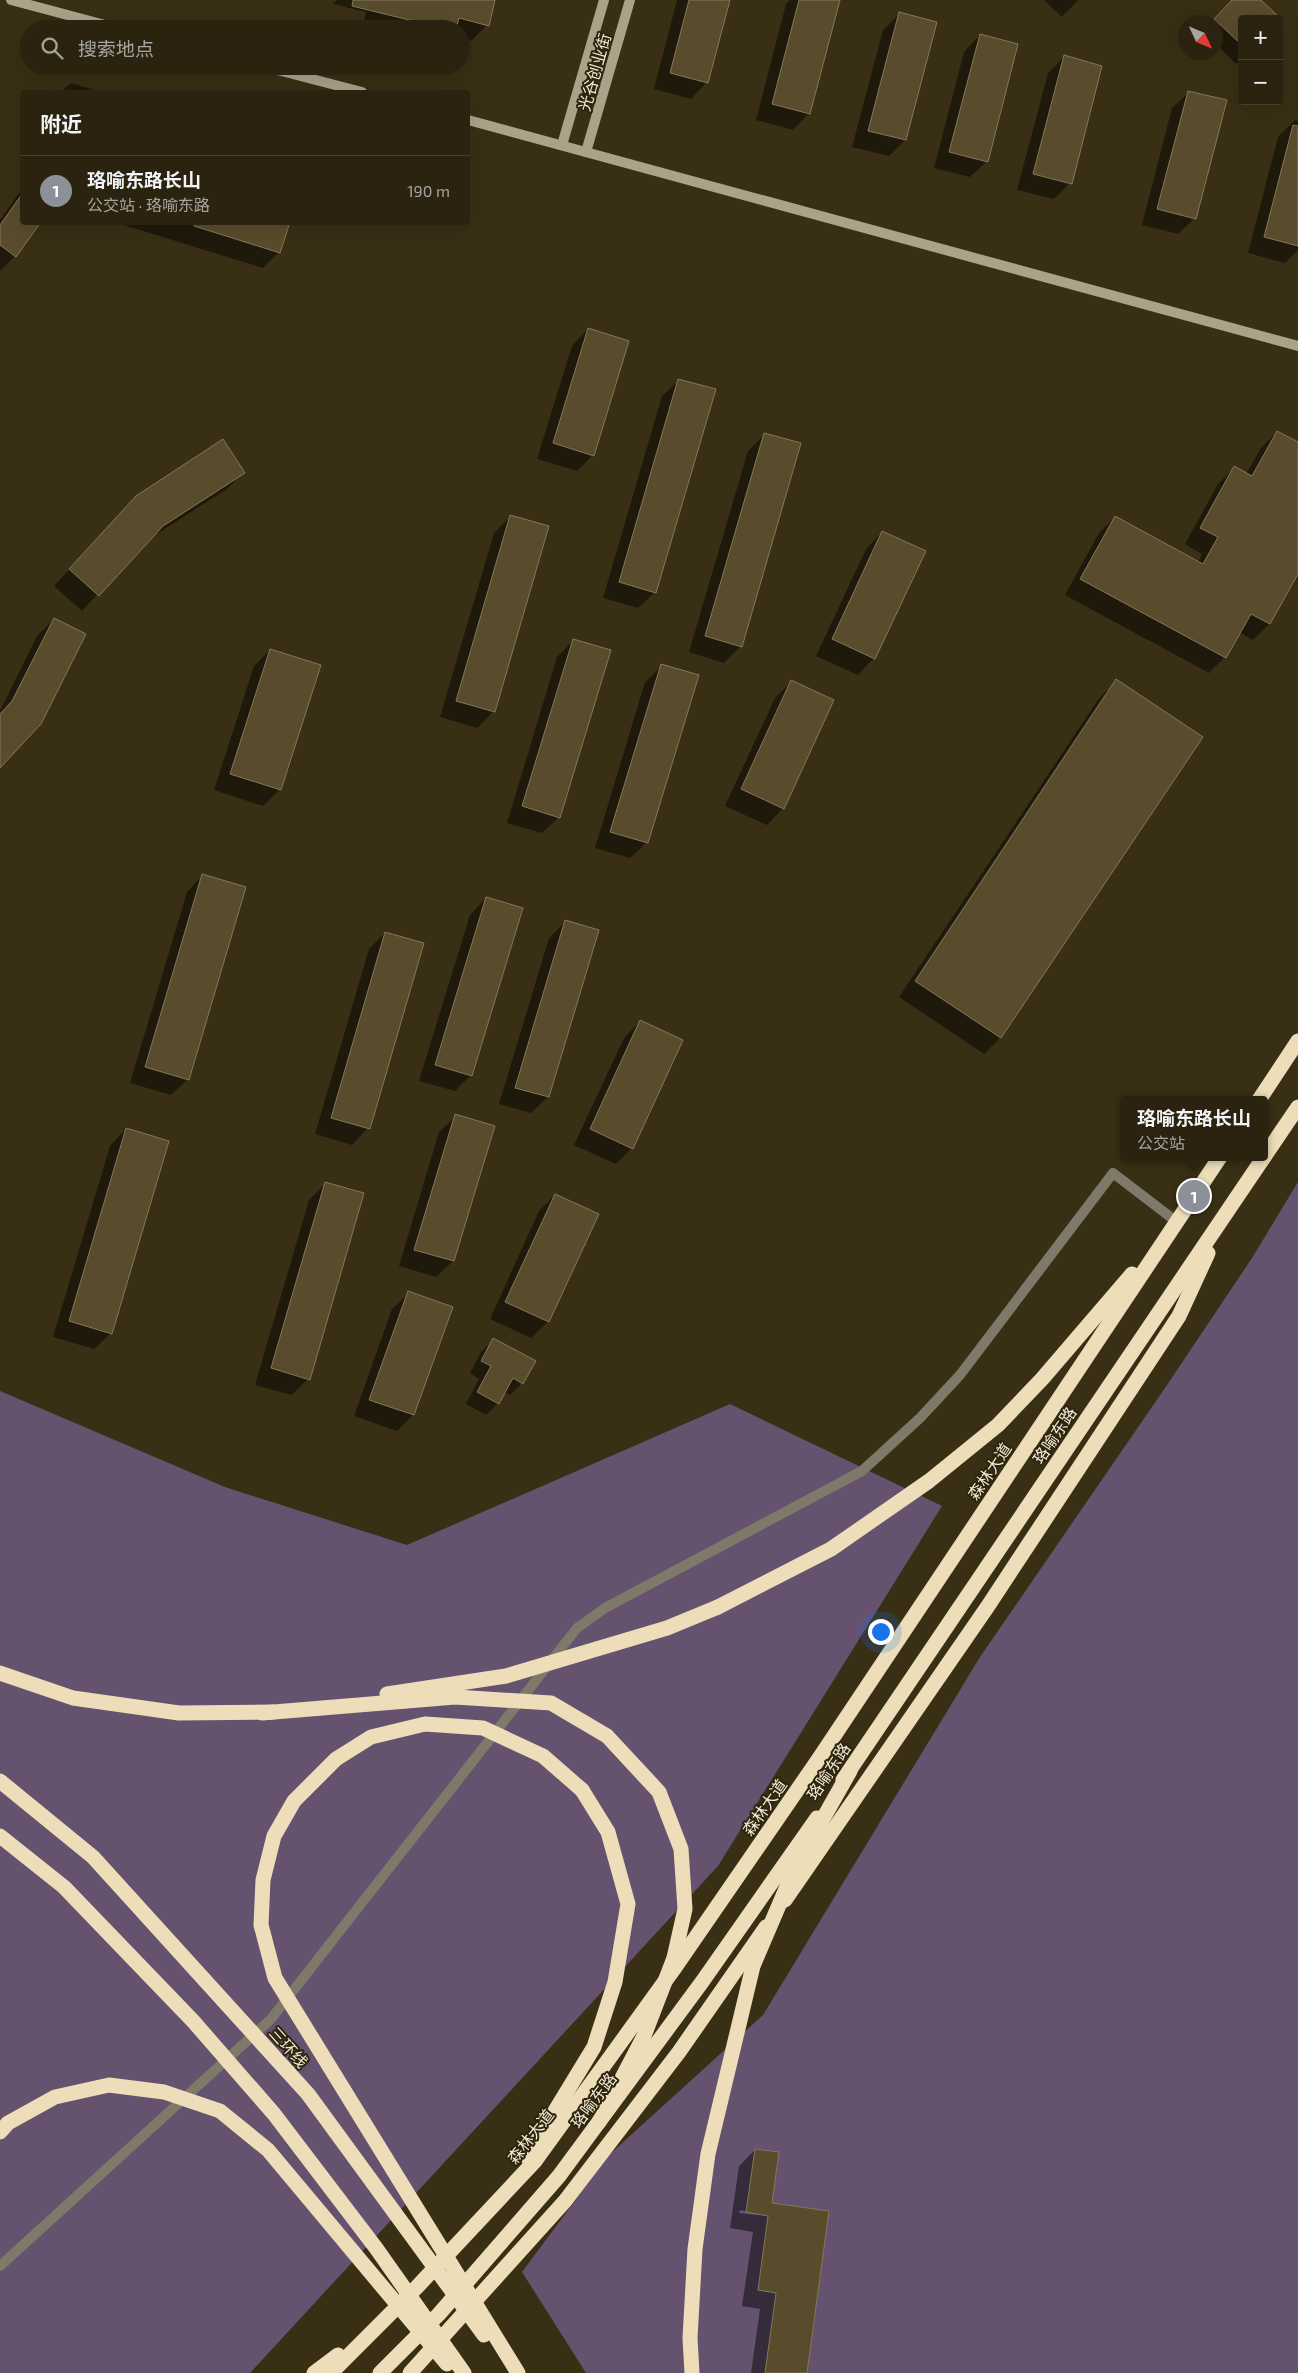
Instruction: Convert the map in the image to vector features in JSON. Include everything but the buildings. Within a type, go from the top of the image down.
[{"type":"highway","points":[[1262,1096],[1298,1041]]},
{"type":"highway","name":"珞喻东路","points":[[1268,1151],[1298,1107]]},
{"type":"highway","points":[[262,1713],[506,1676],[667,1628],[718,1607],[831,1549],[929,1481],[998,1426],[1042,1379],[1177,1222],[1217,1161]]},
{"type":"highway","name":"珞喻东路","points":[[380,2373],[458,2292],[559,2176],[702,1982],[850,1771],[1261,1161]]},
{"type":"highway","points":[[410,2373],[565,2201],[679,2052],[988,1606],[1179,1316],[1224,1215]]},
{"type":"highway","name":"森林大道","points":[[331,2373],[535,2161],[676,1966],[820,1757],[1177,1222]]},
{"type":"highway","points":[[0,1673],[73,1698],[179,1713],[262,1713],[455,1698],[552,1703],[607,1736],[659,1792],[681,1849],[685,1909],[674,1958],[644,2036],[599,2122]]},
{"type":"highway","points":[[503,2195],[594,2047],[615,1982],[628,1904],[608,1832],[582,1790],[543,1756],[484,1728],[425,1724],[371,1737],[336,1759],[294,1801],[274,1836],[263,1880],[261,1925],[275,1978],[518,2373]]},
{"type":"highway","points":[[692,2373],[690,2338],[695,2249],[708,2154],[754,1966],[794,1870],[850,1771]]},
{"type":"highway","name":"三环线","points":[[0,1781],[92,1857],[308,2094],[512,2373]]},
{"type":"highway","points":[[0,1836],[64,1887],[193,2021],[262,2100],[376,2248],[464,2373]]},
{"type":"highway","points":[[0,2132],[8,2124],[55,2097],[109,2085],[164,2092],[220,2111],[268,2150],[454,2373]]},
{"type":"highway","points":[[314,2373],[378,2326]]},
{"type":"main road","points":[[11,0],[86,20]]},
{"type":"main road","name":"光谷创业街","points":[[562,145],[604,0]]},
{"type":"main road","name":"光谷创业街","points":[[586,152],[630,0]]},
{"type":"main road","points":[[297,75],[354,90]]},
{"type":"main road","points":[[470,121],[1298,346]]},
{"type":"street","points":[[0,2266],[272,2019],[577,1628],[605,1608],[862,1471],[920,1418],[960,1375],[1113,1173],[1177,1222]]},
{"type":"shaded area","points":[[1298,1182],[1298,2373],[586,2373],[522,2272],[609,2155],[763,2015],[980,1657],[1165,1388],[1252,1258]]},
{"type":"shaded area","points":[[0,1391],[225,1487],[407,1545],[730,1404],[942,1506],[718,1866],[250,2373],[0,2373]]},
{"type":"place","name":"珞喻东路长山","points":[[1194,1196]]}]
